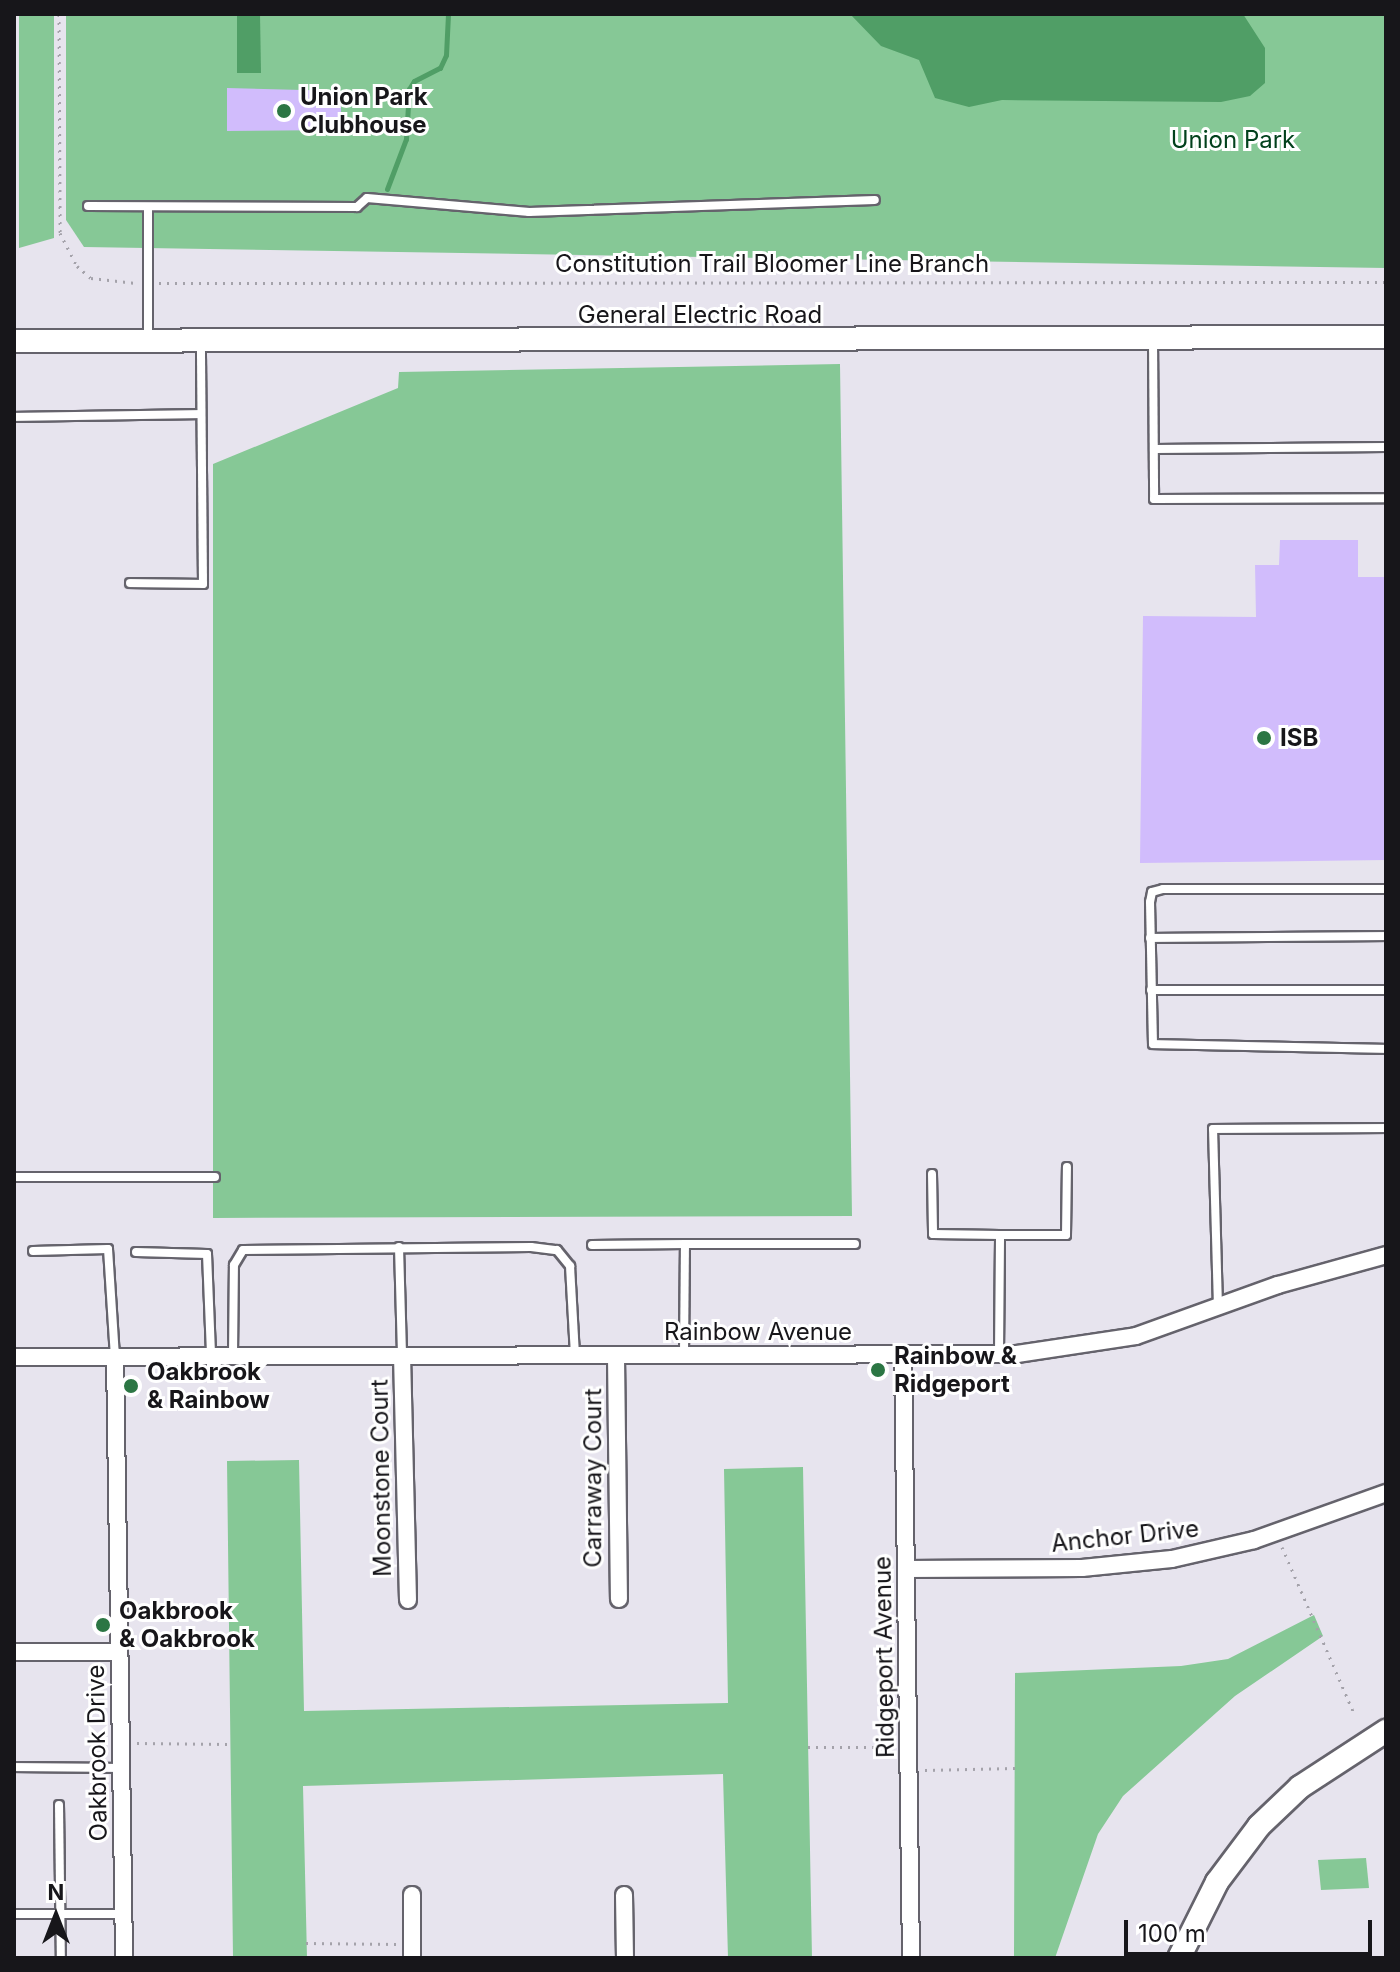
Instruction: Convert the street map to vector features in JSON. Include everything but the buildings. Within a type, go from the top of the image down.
[{"type":"main road","name":"General Electric Road","points":[[14,341],[1386,337]]},
{"type":"main road","points":[[1179,1958],[1217,1882],[1259,1826],[1300,1787],[1386,1731]]},
{"type":"street","name":"Rainbow Avenue","points":[[14,1357],[903,1356],[999,1355],[1069,1350],[1123,1339],[1218,1309],[1278,1285],[1386,1255]]},
{"type":"street","name":"Moonstone Court","points":[[402,1355],[408,1600]]},
{"type":"street","name":"Oakbrook Drive","points":[[115,1356],[124,1958]]},
{"type":"street","name":"Ridgeport Avenue","points":[[903,1356],[911,1958]]},
{"type":"street","name":"Carraway Court","points":[[616,1357],[619,1599]]},
{"type":"street","name":"Anchor Drive","points":[[907,1569],[1131,1564],[1213,1551],[1386,1493]]},
{"type":"street","points":[[14,1652],[119,1652]]},
{"type":"street","points":[[412,1895],[412,1951]]},
{"type":"street","points":[[624,1895],[625,1958]]},
{"type":"lane","points":[[88,206],[357,207],[367,198],[529,212],[875,200]]},
{"type":"lane","points":[[148,207],[148,341]]},
{"type":"lane","points":[[1153,338],[1154,499],[1386,498]]},
{"type":"lane","points":[[130,583],[203,584],[201,342]]},
{"type":"lane","points":[[14,417],[201,414]]},
{"type":"lane","points":[[1155,449],[1386,447]]},
{"type":"lane","points":[[1386,889],[1163,889],[1152,892],[1150,938],[1153,1044],[1165,1047],[1386,1049]]},
{"type":"lane","points":[[1150,938],[1386,936]]},
{"type":"lane","points":[[1151,990],[1386,990]]},
{"type":"lane","points":[[1218,1309],[1213,1129],[1386,1128]]},
{"type":"lane","points":[[932,1174],[933,1234],[1066,1235],[1067,1167]]},
{"type":"lane","points":[[14,1177],[215,1177]]},
{"type":"lane","points":[[999,1355],[1000,1235]]},
{"type":"lane","points":[[684,1356],[685,1244]]},
{"type":"lane","points":[[592,1245],[855,1244]]},
{"type":"lane","points":[[233,1355],[234,1265],[243,1250],[399,1247],[557,1250],[573,1278],[575,1357]]},
{"type":"lane","points":[[399,1247],[402,1355]]},
{"type":"lane","points":[[33,1251],[108,1249],[115,1356]]},
{"type":"lane","points":[[136,1252],[207,1254],[211,1355]]},
{"type":"lane","points":[[14,1767],[121,1768]]},
{"type":"lane","points":[[59,1805],[61,1958]]},
{"type":"lane","points":[[14,1914],[123,1914]]},
{"type":"path","points":[[59,14],[60,233],[77,266],[91,278],[141,283]]},
{"type":"path","name":"Constitution Trail Bloomer Line Branch","points":[[157,283],[1386,282]]},
{"type":"path","points":[[1276,1532],[1353,1711]]},
{"type":"path","points":[[121,1743],[228,1744]]},
{"type":"path","points":[[808,1747],[909,1747]]},
{"type":"path","points":[[910,1770],[1015,1768]]},
{"type":"path","points":[[306,1943],[412,1951]]},
{"type":"green space","points":[[19,14],[54,14],[54,238],[19,248]]},
{"type":"green space","name":"Union Park","points":[[66,14],[1386,14],[1386,268],[84,247],[66,220]]},
{"type":"green space","points":[[840,364],[852,1216],[213,1218],[213,464],[398,388],[399,372]]},
{"type":"green space","points":[[299,1460],[304,1711],[728,1703],[724,1469],[803,1467],[812,1958],[728,1958],[723,1774],[303,1786],[307,1958],[233,1958],[227,1461]]},
{"type":"green space","points":[[1314,1615],[1323,1636],[1235,1696],[1123,1796],[1098,1834],[1055,1958],[1014,1958],[1015,1673],[1181,1666],[1228,1659]]},
{"type":"green space","points":[[1366,1858],[1369,1888],[1321,1890],[1318,1860]]},
{"type":"shaded area","points":[[237,14],[260,14],[261,73],[237,73]]},
{"type":"shaded area","points":[[850,14],[1243,14],[1265,48],[1265,83],[1250,96],[1221,102],[1002,100],[969,107],[935,98],[919,60],[881,46]]},
{"type":"waterway","points":[[387,189],[406,139],[409,89],[414,81],[440,68],[446,55],[448,14]]},
{"type":"place","name":"Union Park Clubhouse","points":[[284,111]]},
{"type":"place","name":"ISB","points":[[1264,738]]},
{"type":"place","name":"Rainbow & Ridgeport","points":[[878,1370]]},
{"type":"place","name":"Oakbrook & Rainbow","points":[[131,1386]]},
{"type":"place","name":"Oakbrook & Oakbrook","points":[[103,1625]]}]
